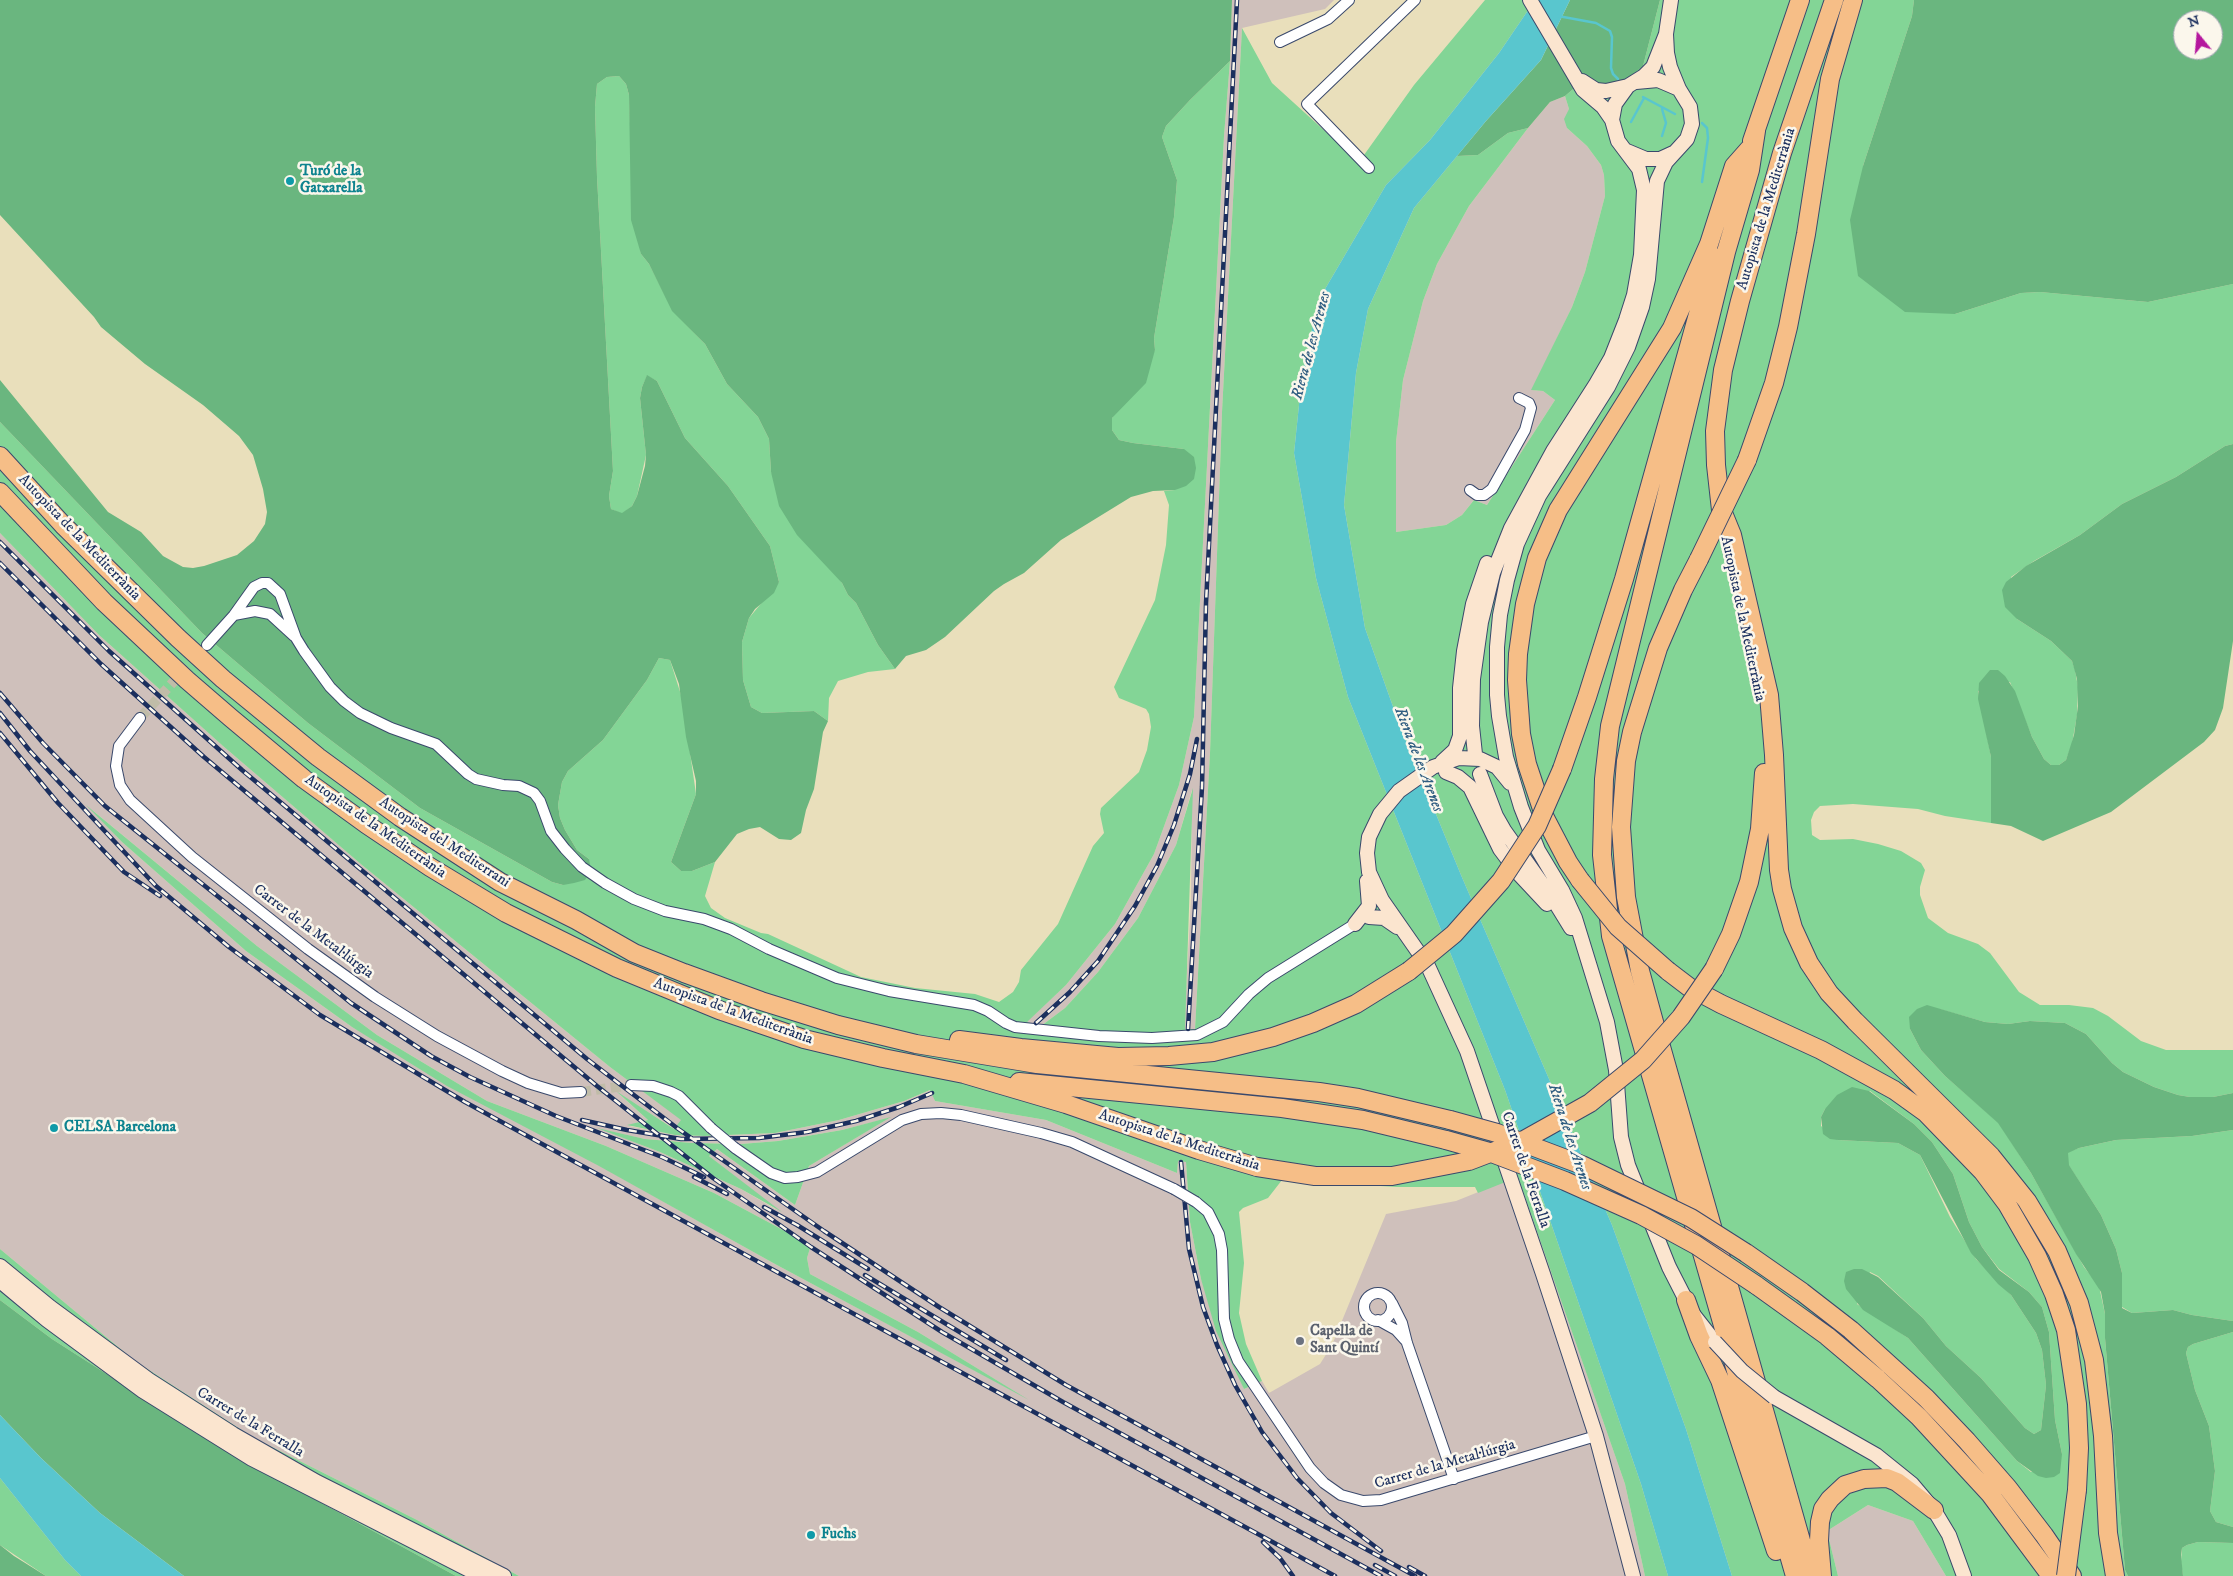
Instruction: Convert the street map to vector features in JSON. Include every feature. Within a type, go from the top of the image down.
[{"type":"highway","name":"Autopista de la Mediterrània","points":[[576,920],[723,979],[838,1015],[896,1029],[973,1042],[1093,1055],[1147,1057],[1190,1054],[1252,1043],[1334,1014],[1379,991],[1410,970],[1454,934],[1501,882],[1537,826],[1562,769],[1614,613],[1704,292],[1749,149],[1800,0]]},
{"type":"highway","name":"Autopista de la Mediterrània","points":[[0,492],[118,615],[231,718],[335,802],[463,888],[583,952],[719,1010],[804,1039],[891,1060],[964,1074],[1066,1104],[1214,1155],[1257,1167],[1315,1176],[1392,1176],[1469,1161],[1524,1140],[1590,1103],[1643,1060],[1681,1017],[1714,969],[1731,934],[1749,882],[1760,822],[1765,764],[1759,689],[1723,536],[1717,478],[1715,431],[1723,370],[1740,301],[1782,153],[1834,0]]},
{"type":"highway","points":[[1811,1576],[1651,1014],[1634,942],[1626,897],[1621,827],[1626,761],[1632,732],[1658,648],[1679,599],[1747,460],[1774,383],[1788,326],[1806,234],[1830,79],[1853,0]]},
{"type":"highway","points":[[1756,132],[1750,170],[1726,252],[1610,726],[1604,779],[1602,855],[1611,936],[1795,1576]]},
{"type":"highway","points":[[1749,149],[1734,166],[1709,244],[1672,328],[1558,510],[1537,558],[1525,604],[1518,654],[1517,680],[1521,734],[1526,764],[1545,818],[1568,862],[1618,927],[1689,987],[1721,1004],[1821,1050],[1894,1090],[1926,1113],[1983,1172],[2007,1204],[2028,1239],[2046,1276],[2066,1330],[2077,1404],[2079,1448],[2077,1490],[2066,1576]]},
{"type":"highway","name":"Autopista de la Mediterrània","points":[[0,456],[63,524],[178,638],[318,757]]},
{"type":"highway","points":[[1721,508],[1732,535],[1767,685],[1773,736],[1780,870],[1784,898],[1793,928],[1809,963],[1829,993],[1991,1156],[2027,1201],[2057,1251],[2079,1303],[2094,1360],[2103,1436],[2108,1533],[2115,1576]]},
{"type":"highway","name":"Autopista del Mediterrani","points":[[318,757],[449,850],[500,882],[576,920]]},
{"type":"highway","points":[[576,920],[634,953],[722,988],[806,1016],[908,1042],[1037,1064],[1319,1092],[1358,1098],[1497,1133],[1582,1164],[1691,1218],[1802,1292],[1851,1330],[1926,1398],[1967,1441],[2008,1488],[2072,1576]]},
{"type":"highway","points":[[964,1074],[1092,1090],[1282,1108],[1363,1120],[1489,1152],[1565,1181],[1641,1215],[1696,1245],[1756,1285],[1827,1336],[1878,1379],[1924,1422],[1990,1494],[2051,1576]]},
{"type":"highway","points":[[1686,1300],[1698,1336],[1726,1398],[1784,1576]]},
{"type":"highway","points":[[1822,1576],[1819,1540],[1823,1509],[1830,1499],[1845,1485],[1864,1478],[1887,1478],[1897,1482],[1934,1510]]},
{"type":"main road","points":[[1530,0],[1583,90],[1603,107],[1612,120]]},
{"type":"main road","points":[[1489,763],[1495,757],[1498,749],[1498,630],[1507,580],[1517,544],[1539,496],[1608,387],[1633,335],[1648,279],[1657,181],[1662,168],[1686,139],[1692,124],[1690,107],[1679,89],[1668,58],[1666,34],[1671,0]]},
{"type":"main road","points":[[1475,754],[1471,720],[1473,679],[1487,594],[1502,549],[1552,451],[1608,364],[1622,332],[1634,295],[1641,255],[1644,190],[1639,169],[1615,135],[1612,120],[1615,104],[1632,84],[1653,66],[1666,34]]},
{"type":"main road","points":[[1573,72],[1596,90],[1614,91],[1632,84],[1658,80],[1679,89]]},
{"type":"main road","points":[[1623,147],[1634,155],[1646,159],[1660,158],[1675,152]]},
{"type":"main road","points":[[1443,769],[1455,750],[1460,736],[1460,688],[1464,651],[1479,584],[1509,515],[1538,468],[1552,451]]},
{"type":"main road","points":[[1499,716],[1506,757],[1516,792],[1538,850],[1571,909],[1594,979],[1616,1070],[1619,1121],[1626,1158],[1657,1240],[1686,1300],[1715,1342],[1742,1371],[1774,1397],[1888,1463],[1912,1484],[1934,1510],[1953,1543],[1964,1576]]},
{"type":"main road","points":[[1443,769],[1466,758],[1489,763],[1499,769],[1516,792]]},
{"type":"main road","points":[[1443,769],[1466,783],[1494,838],[1508,860],[1575,936]]},
{"type":"main road","name":"Carrer de la Ferralla","points":[[1443,769],[1418,777],[1394,796],[1376,820],[1369,837],[1367,853],[1371,880],[1382,900],[1428,966],[1467,1051],[1596,1436],[1633,1576]]},
{"type":"main road","points":[[1480,774],[1496,816],[1555,902],[1575,936],[1594,979]]},
{"type":"main road","points":[[1354,924],[1370,906],[1366,873],[1367,853]]},
{"type":"main road","points":[[1354,924],[1379,910],[1382,900]]},
{"type":"main road","points":[[1369,917],[1377,916],[1387,919],[1408,935]]},
{"type":"main road","name":"Carrer de la Ferralla","points":[[0,1266],[50,1307],[149,1380],[233,1434],[317,1482],[504,1576]]},
{"type":"main road","name":"Carrer de la Ferralla","points":[[0,1281],[47,1320],[143,1391],[252,1459],[481,1576]]},
{"type":"street","points":[[1280,42],[1328,20],[1349,0]]},
{"type":"street","points":[[1368,168],[1307,104],[1415,0]]},
{"type":"street","points":[[1470,490],[1478,495],[1484,495],[1492,489],[1525,430],[1532,408],[1519,398]]},
{"type":"street","points":[[207,645],[234,615],[254,587],[262,583],[268,583],[280,594],[296,638]]},
{"type":"street","points":[[234,615],[254,611],[270,614],[296,638],[330,687],[360,713],[391,728],[436,744],[468,774],[476,778],[496,784],[518,786],[534,793],[540,801],[551,831],[565,849],[582,867],[605,883],[634,899],[665,911],[704,919],[731,929],[837,978],[896,992],[974,1005],[988,1010],[1015,1027],[1099,1036],[1152,1038],[1197,1035],[1223,1022],[1249,994],[1268,978],[1354,924]]},
{"type":"street","name":"Carrer de la Metal·lúrgia","points":[[140,718],[118,746],[116,766],[120,785],[130,800],[192,857],[308,949],[375,997],[438,1036],[528,1083],[561,1093],[581,1092]]},
{"type":"street","name":"Carrer de la Metal·lúrgia","points":[[631,1085],[653,1086],[679,1096],[735,1148],[771,1174],[785,1178],[817,1172],[902,1120],[921,1114],[941,1113],[961,1115],[1064,1140],[1174,1189],[1196,1202],[1212,1220],[1220,1242],[1222,1308],[1225,1328],[1233,1350],[1244,1371],[1317,1475],[1341,1495],[1363,1502],[1394,1497],[1596,1436]]},
{"type":"street","points":[[1407,1343],[1396,1330],[1369,1317],[1365,1309],[1369,1297],[1378,1293],[1382,1294],[1392,1303],[1402,1323],[1407,1343],[1454,1478]]},
{"type":"street","points":[[1378,1320],[1389,1315],[1392,1303]]},
{"type":"shaded area","points":[[1232,0],[1334,0],[1325,9],[1242,28],[1222,412],[1210,753],[1195,1029],[1184,1029],[1191,898],[1192,790],[1176,845],[1138,918],[1098,972],[1065,1008],[1041,1026],[1026,1022],[1066,985],[1115,924],[1154,854],[1179,785],[1194,717]]},
{"type":"shaded area","points":[[1565,96],[1569,109],[1567,128],[1587,146],[1601,165],[1604,175],[1605,196],[1585,272],[1572,307],[1532,390],[1543,391],[1555,400],[1487,505],[1474,500],[1462,515],[1446,525],[1396,532],[1396,442],[1403,380],[1423,301],[1437,264],[1469,206],[1528,128],[1550,102]]},
{"type":"shaded area","points":[[0,533],[99,635],[223,746],[362,865],[610,1067],[682,1120],[675,1129],[619,1094],[648,1120],[629,1126],[675,1135],[704,1136],[775,1133],[839,1120],[904,1101],[931,1090],[935,1101],[1046,1120],[1177,1173],[1178,1161],[1186,1162],[1190,1222],[1201,1279],[1244,1389],[1262,1381],[1269,1393],[1320,1364],[1332,1345],[1386,1214],[1456,1201],[1518,1176],[1625,1484],[1645,1576],[519,1576],[417,1520],[254,1438],[135,1361],[0,1249]],"holes":[[[91,809],[257,946],[377,1035],[487,1101],[606,1146],[714,1193],[811,1245],[807,1258],[810,1274],[918,1332],[1019,1394],[775,1264],[352,1027],[246,951],[122,842]],[[889,1118],[809,1166],[795,1205],[717,1149],[709,1156],[777,1210],[741,1189],[660,1152],[604,1130],[645,1139],[692,1143],[741,1144],[778,1141],[842,1130]]]},
{"type":"shaded area","points":[[1868,1505],[1913,1521],[1946,1576],[1838,1576],[1827,1531]]},
{"type":"green space","points":[[0,0],[1232,0],[1230,61],[1166,126],[1162,137],[1177,180],[1174,217],[1154,338],[1155,350],[1146,383],[1112,418],[1112,430],[1119,440],[1184,449],[1194,457],[1196,468],[1194,479],[1186,486],[1175,490],[1153,491],[1131,497],[1061,540],[1024,573],[994,591],[945,637],[926,650],[906,656],[895,669],[878,645],[856,603],[848,595],[842,583],[797,535],[779,506],[771,472],[769,439],[758,417],[727,384],[705,344],[672,311],[649,264],[641,254],[631,220],[629,95],[626,84],[619,76],[607,77],[597,84],[595,107],[613,471],[609,496],[611,509],[622,513],[632,506],[637,496],[646,455],[640,398],[647,375],[657,381],[685,438],[728,486],[770,546],[779,582],[774,593],[755,609],[749,618],[742,642],[743,680],[751,707],[762,713],[814,711],[828,721],[823,732],[814,789],[806,810],[801,833],[791,840],[779,839],[760,827],[749,829],[737,834],[715,862],[692,871],[681,871],[671,862],[696,794],[696,781],[686,737],[679,684],[670,660],[659,658],[647,680],[603,740],[568,771],[562,782],[558,805],[560,818],[577,850],[589,859],[591,870],[585,880],[563,885],[552,882],[420,808],[308,723],[202,633],[0,422],[0,380],[108,512],[141,532],[163,556],[183,567],[204,566],[237,555],[254,541],[265,524],[267,512],[263,489],[253,455],[239,436],[203,405],[145,364],[101,327],[0,215]]},
{"type":"green space","points":[[1485,0],[1535,0],[1499,53],[1430,140],[1386,185],[1318,301],[1302,376],[1294,453],[1316,578],[1348,697],[1505,1090],[1641,1484],[1668,1576],[1645,1576],[1625,1484],[1518,1177],[1478,1193],[1475,1187],[1397,1187],[1282,1180],[1268,1198],[1243,1208],[1239,1212],[1244,1263],[1239,1313],[1246,1344],[1262,1381],[1244,1389],[1216,1331],[1201,1279],[1190,1222],[1186,1162],[1178,1161],[1177,1173],[1046,1120],[935,1101],[930,1090],[904,1101],[839,1120],[775,1133],[704,1136],[675,1135],[627,1125],[648,1120],[616,1091],[674,1129],[681,1120],[610,1067],[362,865],[223,746],[99,635],[0,533],[0,422],[202,633],[308,723],[420,808],[552,882],[563,885],[589,859],[577,850],[560,818],[558,805],[562,782],[568,771],[603,740],[647,680],[659,658],[670,660],[682,698],[696,794],[671,862],[681,871],[692,871],[715,862],[705,896],[711,908],[725,918],[761,933],[768,934],[861,977],[915,988],[975,994],[999,1002],[1013,992],[1019,982],[1021,970],[1058,924],[1093,846],[1104,833],[1100,814],[1101,808],[1139,772],[1147,750],[1151,727],[1149,714],[1146,709],[1119,698],[1114,687],[1155,600],[1166,545],[1169,505],[1164,491],[1175,490],[1184,449],[1119,440],[1112,430],[1112,418],[1155,350],[1154,338],[1174,217],[1177,180],[1162,137],[1166,126],[1230,61],[1224,136],[1194,717],[1179,785],[1154,854],[1115,924],[1066,985],[1027,1022],[1041,1026],[1065,1008],[1098,972],[1138,918],[1176,845],[1193,788],[1185,1029],[1195,1029],[1210,753],[1222,412],[1242,28],[1272,83],[1359,162],[1414,85]]},
{"type":"green space","points":[[1570,0],[1660,0],[1643,66],[1628,78],[1604,86],[1585,79],[1565,96],[1550,102],[1528,128],[1508,133],[1478,155],[1457,156],[1541,60]]},
{"type":"green space","points":[[1660,0],[1914,0],[1912,16],[1863,166],[1955,314],[2021,293],[2040,292],[2148,302],[2233,284],[2233,444],[2225,446],[2176,477],[2122,504],[2080,535],[2034,561],[2011,577],[2017,619],[2051,641],[2072,661],[2075,670],[2078,687],[2077,715],[2072,744],[2066,760],[2059,765],[2051,765],[2044,759],[2032,737],[2010,682],[1978,691],[1991,757],[1991,823],[1945,816],[1918,809],[1853,804],[1820,806],[1814,812],[1811,820],[1812,835],[1820,840],[1853,839],[1878,844],[1901,851],[1921,863],[1925,870],[1920,887],[1920,895],[1928,918],[1948,933],[1978,944],[1990,953],[2019,992],[2040,1005],[2069,1005],[2093,1008],[2108,1016],[2141,1041],[2166,1050],[2233,1050],[2233,1093],[2213,1097],[2190,1097],[2154,1087],[2123,1072],[2112,1063],[2086,1034],[2065,1023],[2030,1021],[2008,1024],[1985,1022],[1939,1009],[1910,1029],[1921,1050],[1945,1076],[1999,1123],[2031,1173],[2084,1267],[2099,1286],[2105,1314],[2105,1338],[2125,1570],[2128,1576],[1946,1576],[1913,1521],[1868,1505],[1827,1531],[1838,1576],[1732,1576],[1686,1429],[1612,1225],[1461,875],[1401,729],[1365,628],[1344,505],[1356,373],[1368,309],[1414,208],[1457,156],[1478,155],[1508,133],[1528,128],[1469,206],[1437,264],[1423,301],[1403,380],[1396,442],[1396,532],[1446,525],[1462,515],[1474,500],[1487,505],[1555,400],[1543,391],[1531,390],[1572,307],[1585,272],[1605,196],[1604,175],[1601,165],[1587,146],[1567,128],[1564,119],[1569,109],[1565,96],[1585,79],[1643,66]],"holes":[[[1870,1091],[1914,1124],[1932,1142],[1953,1174],[1969,1222],[1982,1247],[1999,1269],[2029,1292],[2042,1307],[2049,1332],[2055,1420],[2062,1454],[2031,1472],[2017,1461],[1908,1338],[1857,1304],[1870,1272],[1878,1276],[1923,1318],[1946,1346],[1981,1378],[2025,1428],[2034,1434],[2041,1430],[2046,1385],[2042,1350],[2036,1333],[2011,1295],[1976,1259],[1950,1217],[1920,1155],[1898,1143],[1838,1140],[1821,1126],[1821,1117],[1825,1109]]]},
{"type":"green space","points":[[1914,0],[2233,0],[2233,284],[2148,302],[2040,292],[2021,293],[1955,314],[1905,312],[1858,276],[1850,220],[1863,166],[1912,16]]},
{"type":"green space","points":[[619,76],[626,84],[629,95],[631,152],[641,254],[649,264],[673,311],[705,344],[727,384],[758,417],[769,439],[771,472],[848,595],[856,603],[878,645],[895,669],[868,672],[838,681],[829,698],[828,721],[814,711],[762,713],[751,707],[743,680],[742,642],[749,618],[779,582],[770,546],[728,486],[685,438],[657,381],[647,376],[640,398],[646,455],[637,496],[632,506],[622,514],[611,509],[609,496],[613,471],[595,107],[597,84],[607,77]]},
{"type":"green space","points":[[2233,444],[2233,641],[2223,708],[2215,730],[2204,742],[2111,812],[2043,841],[2011,826],[1991,823],[1991,757],[1978,699],[1979,683],[1990,670],[1998,670],[2005,676],[2015,691],[2032,737],[2044,759],[2051,765],[2059,765],[2066,760],[2074,735],[2078,706],[2077,679],[2072,661],[2051,641],[2017,619],[2005,607],[2002,590],[2006,582],[2026,566],[2080,535],[2122,504],[2176,477],[2225,446]]},
{"type":"green space","points":[[86,805],[257,946],[377,1035],[487,1101],[606,1146],[714,1193],[811,1245],[807,1258],[810,1274],[918,1332],[1029,1400],[775,1264],[599,1166],[447,1086],[352,1027],[246,951],[122,842]]},
{"type":"green space","points":[[1927,1005],[1985,1022],[2008,1024],[2030,1021],[2065,1023],[2086,1034],[2112,1063],[2123,1072],[2154,1087],[2190,1097],[2213,1097],[2233,1093],[2233,1130],[2192,1136],[2116,1140],[2079,1148],[2068,1153],[2069,1165],[2101,1215],[2116,1249],[2122,1273],[2122,1308],[2132,1313],[2173,1310],[2233,1321],[2233,1332],[2193,1344],[2188,1347],[2186,1353],[2195,1390],[2209,1426],[2215,1471],[2210,1511],[2216,1522],[2233,1527],[2233,1543],[2198,1542],[2182,1548],[2183,1576],[2128,1576],[2125,1570],[2105,1338],[2105,1314],[2101,1292],[2076,1254],[2031,1173],[1998,1123],[1945,1076],[1921,1050],[1910,1029],[1909,1017],[1917,1009]]},
{"type":"green space","points":[[1852,1087],[1869,1091],[1914,1124],[1932,1142],[1953,1174],[1969,1222],[1982,1247],[1999,1270],[2029,1292],[2042,1307],[2049,1332],[2055,1420],[2062,1454],[2060,1473],[2054,1477],[2038,1476],[2017,1461],[1908,1338],[1863,1310],[1846,1289],[1844,1281],[1846,1272],[1854,1269],[1862,1269],[1878,1277],[1923,1318],[1946,1346],[1981,1378],[2025,1428],[2034,1434],[2041,1430],[2046,1385],[2042,1350],[2036,1333],[2011,1295],[1998,1284],[1971,1253],[1920,1155],[1898,1143],[1838,1140],[1830,1139],[1823,1134],[1821,1117],[1825,1109],[1837,1095]]},
{"type":"green space","points":[[891,1117],[809,1166],[795,1205],[717,1149],[709,1156],[782,1212],[741,1189],[660,1152],[597,1128],[645,1139],[692,1143],[741,1144],[778,1141],[842,1130]]},
{"type":"green space","points":[[2233,1130],[2233,1321],[2173,1310],[2132,1313],[2122,1307],[2122,1273],[2116,1249],[2101,1215],[2068,1164],[2068,1152],[2116,1140],[2192,1136]]},
{"type":"green space","points":[[0,1249],[135,1361],[254,1438],[417,1520],[519,1576],[456,1576],[235,1456],[52,1339],[0,1300]]},
{"type":"green space","points":[[0,1300],[52,1339],[235,1456],[456,1576],[184,1576],[100,1513],[41,1458],[0,1415]]},
{"type":"green space","points":[[2233,1332],[2233,1527],[2216,1522],[2210,1511],[2215,1471],[2209,1426],[2195,1390],[2186,1353],[2188,1347],[2193,1344]]},
{"type":"green space","points":[[0,1478],[65,1560],[81,1576],[46,1576],[0,1545]]},
{"type":"green space","points":[[2198,1542],[2233,1543],[2233,1576],[2183,1576],[2182,1548]]},
{"type":"green space","points":[[0,1545],[14,1556],[46,1576],[0,1576]]},
{"type":"water","name":"Riera de les Arenes","points":[[1535,0],[1570,0],[1541,60],[1486,121],[1414,208],[1368,309],[1356,373],[1344,505],[1365,628],[1401,729],[1461,875],[1612,1225],[1686,1429],[1732,1576],[1668,1576],[1641,1484],[1505,1090],[1348,697],[1316,578],[1294,453],[1302,376],[1318,301],[1386,185],[1430,140],[1499,53]]},
{"type":"water","points":[[0,1415],[41,1458],[100,1513],[184,1576],[81,1576],[65,1560],[0,1478]]},
{"type":"waterway","points":[[1558,16],[1596,23],[1610,31],[1612,37],[1611,68],[1613,74],[1618,79]]},
{"type":"waterway","points":[[1643,97],[1675,114]]},
{"type":"waterway","points":[[1631,122],[1644,98]]},
{"type":"waterway","points":[[1662,109],[1666,123],[1662,136]]},
{"type":"waterway","points":[[1702,123],[1707,128],[1708,138],[1702,182]]},
{"type":"tunnel","points":[[140,718],[200,653]]},
{"type":"tunnel","points":[[581,1092],[631,1085]]},
{"type":"railway","points":[[1188,1029],[1202,787],[1206,603],[1237,0]]},
{"type":"railway","points":[[0,542],[109,651],[242,770],[587,1059],[677,1128],[824,1231],[939,1307],[1066,1385],[1415,1576]]},
{"type":"railway","points":[[0,563],[101,664],[204,757],[597,1086],[713,1178],[811,1247],[942,1332],[1063,1402],[1381,1576]]},
{"type":"railway","points":[[0,693],[43,743],[105,806],[351,1003],[431,1056],[470,1077],[556,1116],[662,1157],[704,1177]]},
{"type":"railway","points":[[0,713],[30,751],[156,886],[229,947],[320,1015],[465,1102],[1335,1576]]},
{"type":"railway","points":[[0,733],[58,803],[124,872],[160,896]]},
{"type":"railway","points":[[1036,1023],[1070,992],[1098,961],[1135,906],[1157,866],[1174,825],[1190,774],[1197,739]]},
{"type":"railway","points":[[582,1120],[681,1139],[759,1138],[807,1132],[856,1121],[899,1107],[932,1093]]},
{"type":"railway","points":[[1181,1162],[1189,1249],[1203,1307],[1235,1385],[1262,1432],[1297,1478],[1331,1513],[1381,1551]]},
{"type":"railway","points":[[694,1177],[727,1194]]},
{"type":"railway","points":[[764,1207],[868,1269]]},
{"type":"railway","points":[[865,1275],[1006,1360]]},
{"type":"railway","points":[[1263,1542],[1280,1558],[1293,1576]]},
{"type":"railway","points":[[1375,1565],[1395,1576]]},
{"type":"railway","points":[[1409,1567],[1425,1576]]},
{"type":"place","name":"Turó de la Gatxarella","points":[[290,181]]},
{"type":"place","name":"CELSA Barcelona","points":[[54,1128]]},
{"type":"place","name":"Capella de Sant Quintí","points":[[1300,1341]]},
{"type":"place","name":"Fuchs","points":[[811,1535]]}]
